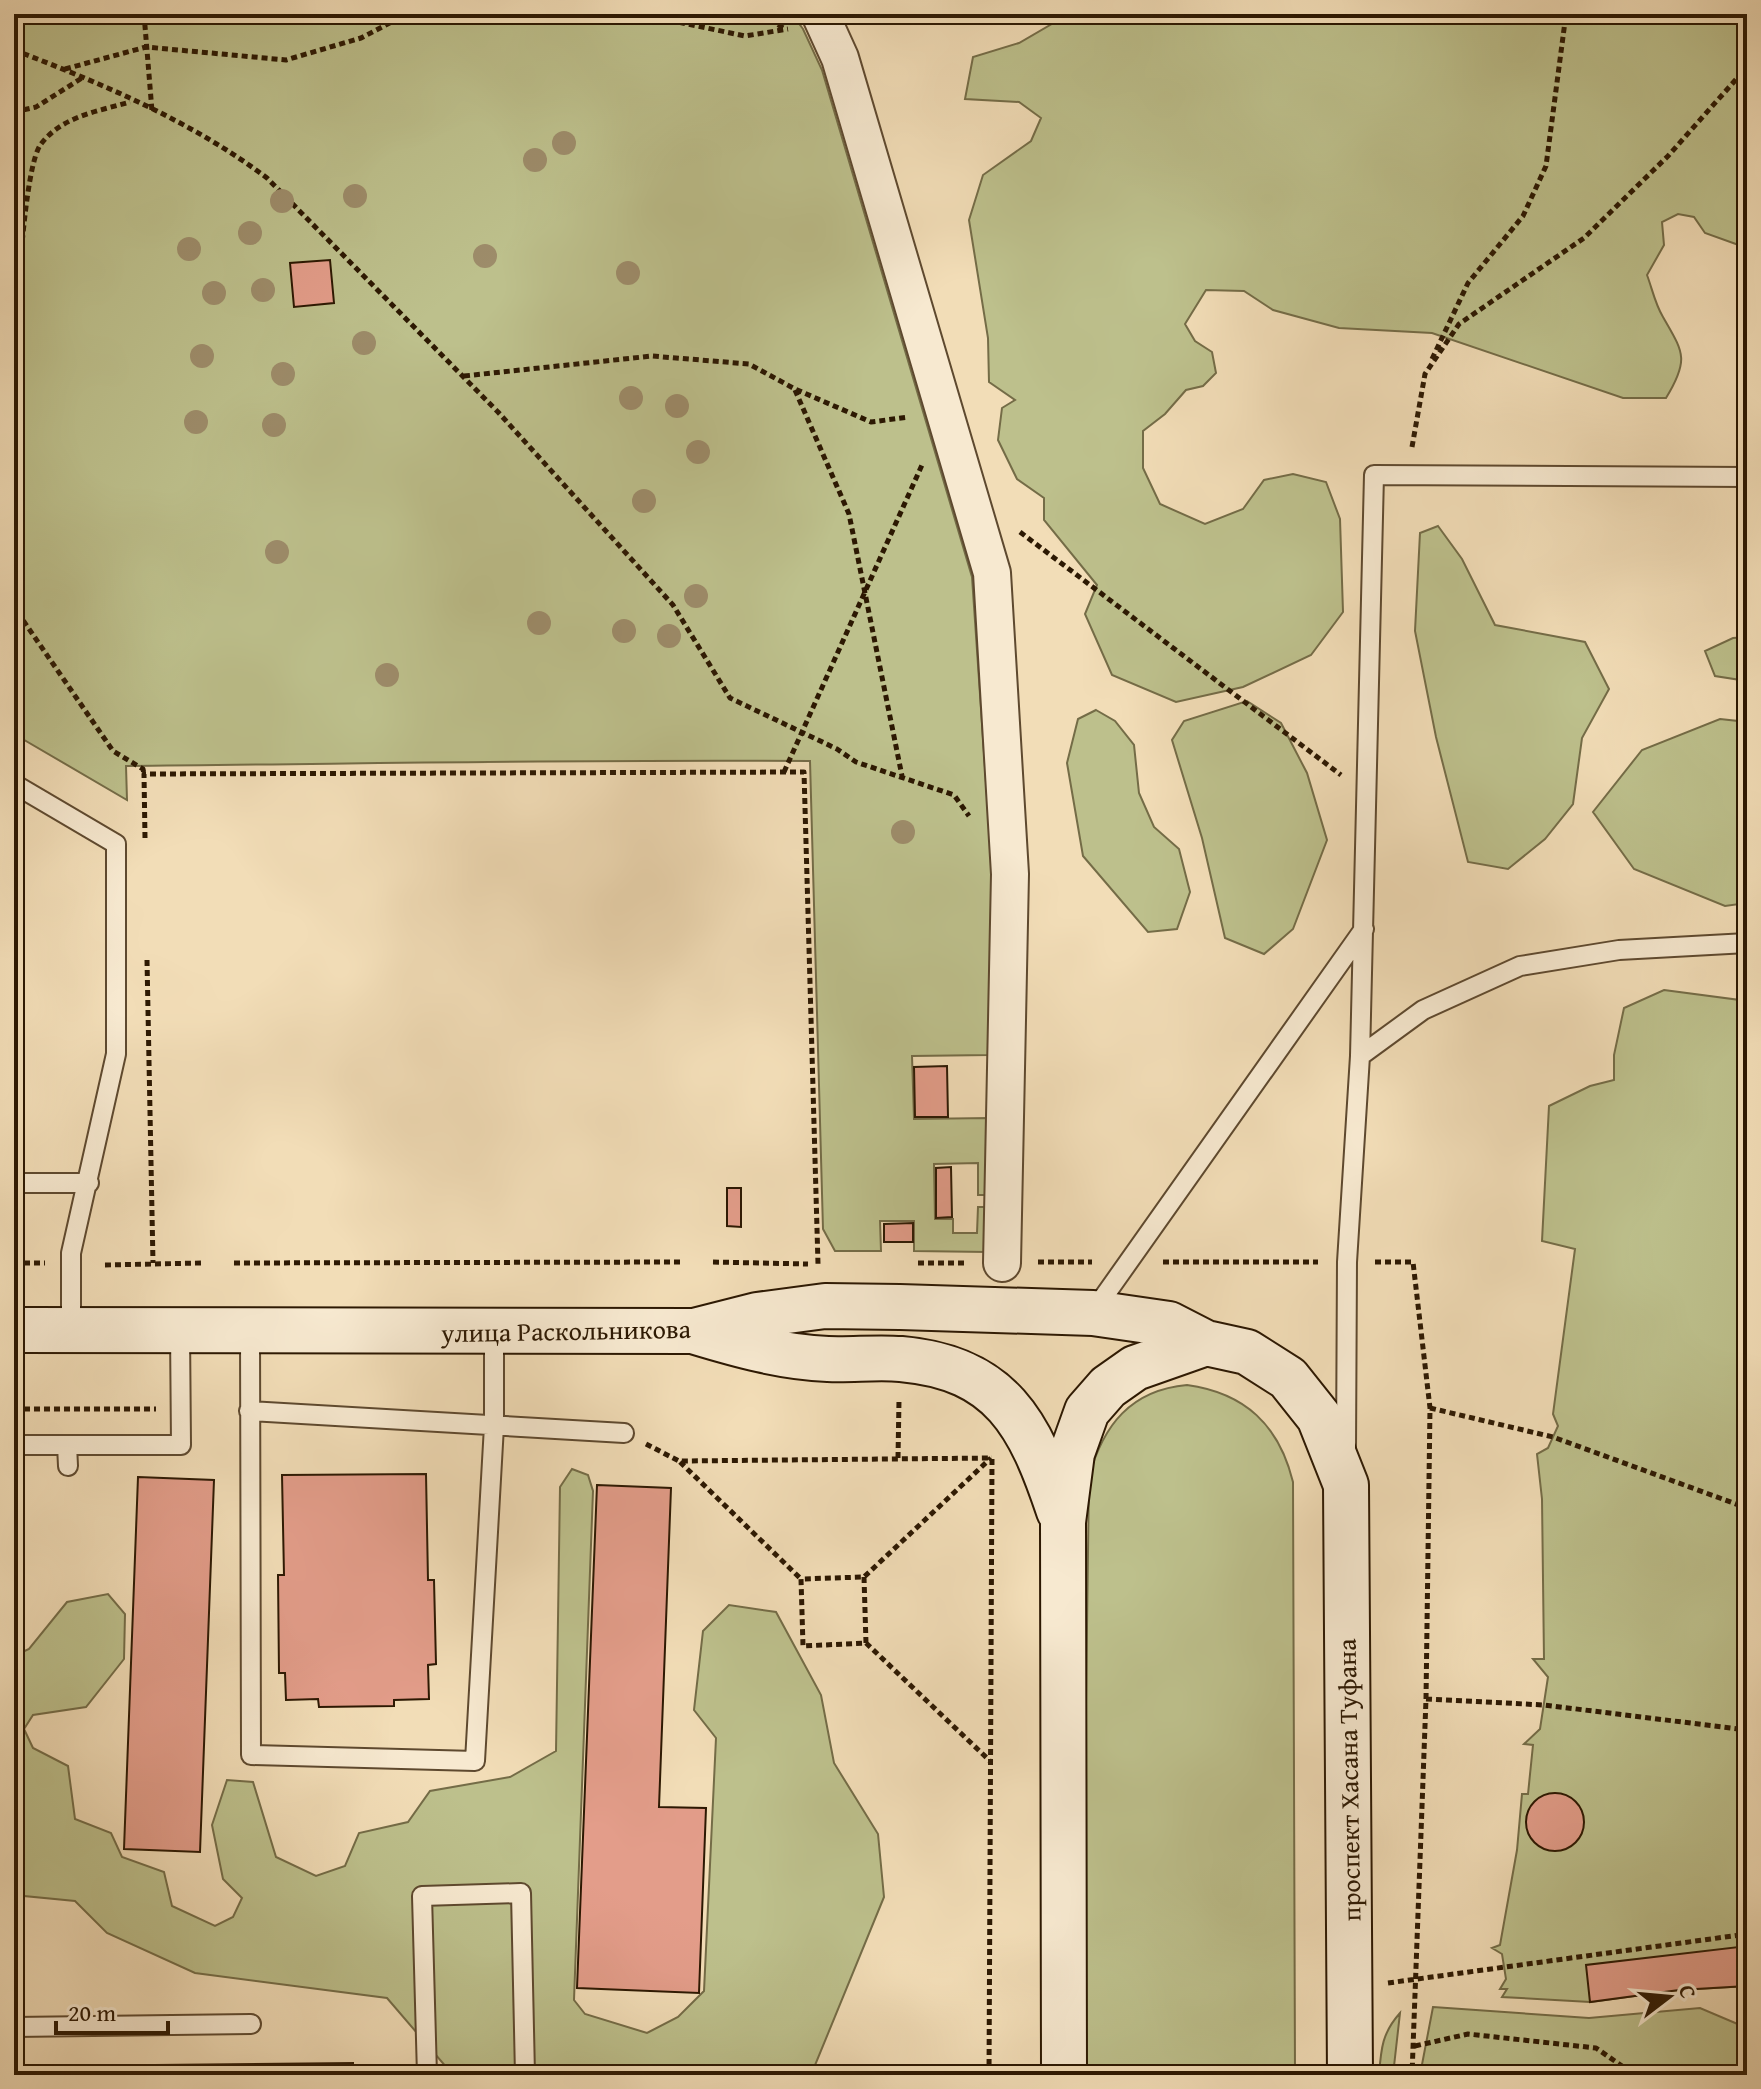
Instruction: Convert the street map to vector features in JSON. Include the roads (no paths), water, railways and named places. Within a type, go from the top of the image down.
[{"type":"street","points":[[824,15],[840,58],[992,573],[1010,874],[1002,1263]]},
{"type":"street","name":"улица Раскольникова","points":[[14,1330],[694,1331],[757,1315],[825,1306],[1093,1313],[1169,1324],[1206,1343],[1247,1352],[1288,1378],[1319,1417],[1346,1485]]},
{"type":"street","points":[[694,1331],[756,1350],[825,1359],[899,1358],[937,1364],[969,1374],[998,1394],[1024,1422],[1042,1458],[1063,1522]]},
{"type":"street","points":[[1064,2075],[1063,1522],[1072,1453],[1087,1411],[1108,1387],[1135,1368],[1206,1343]]},
{"type":"street","name":"проспект Хасана Туфана","points":[[1346,1485],[1350,2075]]},
{"type":"lane","points":[[1346,1485],[1347,1262],[1360,1056],[1374,475],[1747,477]]},
{"type":"lane","points":[[14,784],[116,844],[116,1054],[71,1253],[71,1330]]},
{"type":"lane","points":[[1093,1313],[1364,929]]},
{"type":"lane","points":[[1360,1056],[1423,1010],[1520,966],[1619,950],[1747,943]]},
{"type":"lane","points":[[14,1183],[89,1183]]},
{"type":"lane","points":[[14,1445],[181,1445],[180,1331]]},
{"type":"lane","points":[[250,1331],[251,1755],[475,1761],[494,1426],[494,1333]]},
{"type":"lane","points":[[249,1411],[624,1433]]},
{"type":"lane","points":[[67,1445],[68,1466]]},
{"type":"lane","points":[[427,2075],[422,1896],[521,1893],[525,2075]]},
{"type":"lane","points":[[14,2027],[251,2024]]}]
